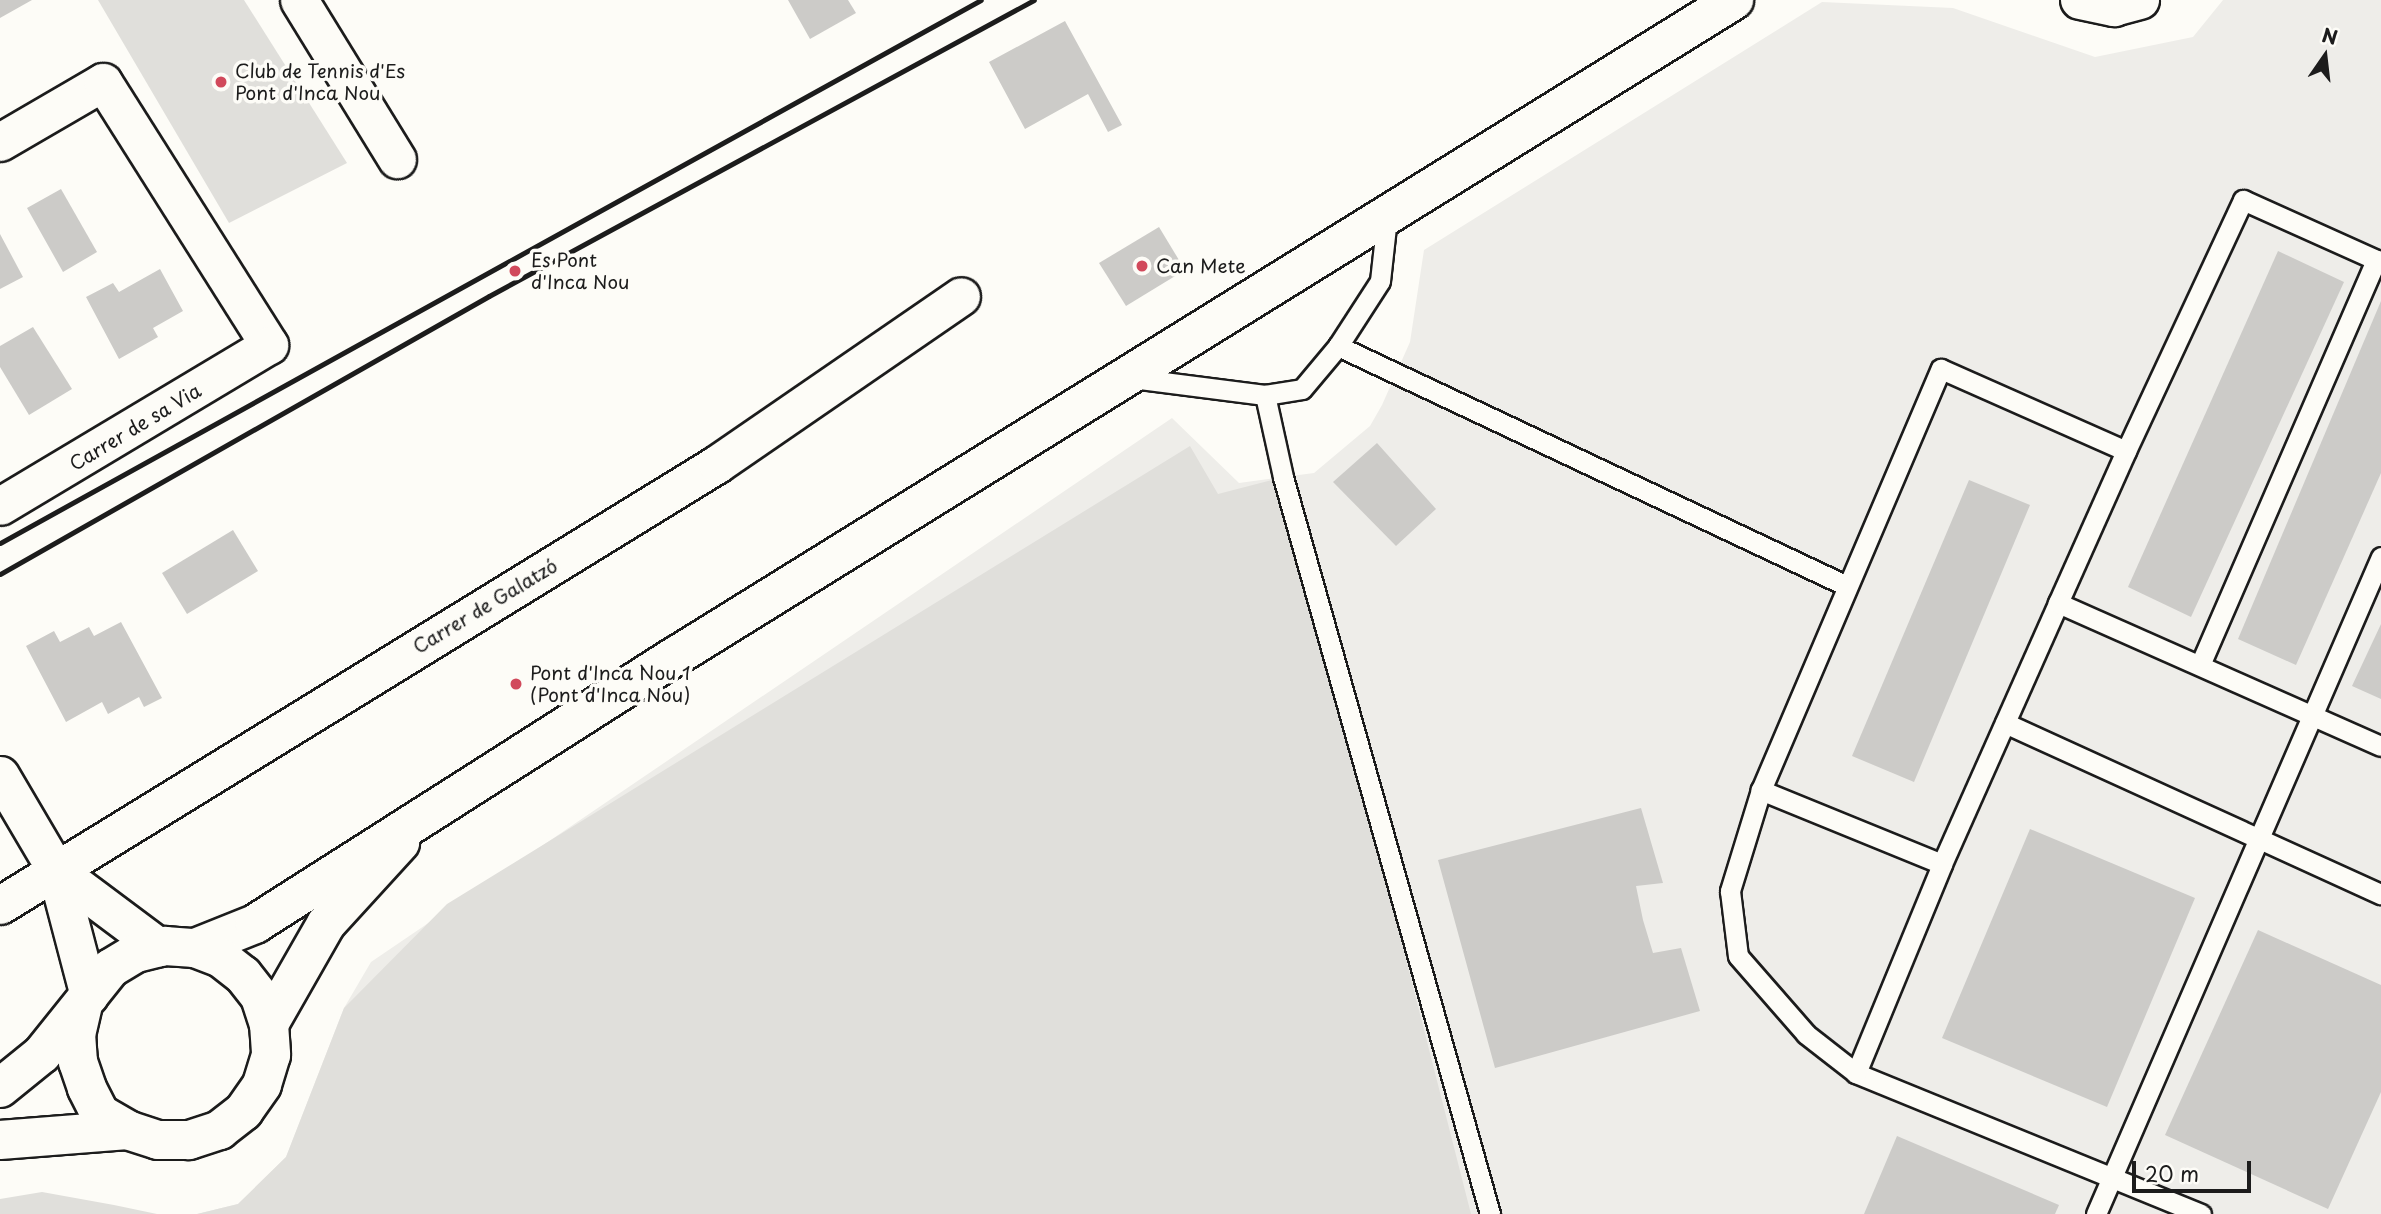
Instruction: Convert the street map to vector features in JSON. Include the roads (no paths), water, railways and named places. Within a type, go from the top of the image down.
[{"type":"main road","points":[[0,1088],[42,1054],[111,968],[136,953],[177,948],[255,924],[1124,377],[1387,218],[1734,0]]},
{"type":"main road","points":[[2080,0],[2114,6],[2140,0]]},
{"type":"main road","points":[[269,1024],[326,924],[372,878],[414,825]]},
{"type":"main road","points":[[86,1002],[76,1035],[78,1062],[100,1114],[128,1130],[158,1140],[189,1140],[228,1123],[244,1111],[262,1085],[271,1055],[269,1024],[260,997],[243,975],[221,958],[177,948]]},
{"type":"main road","points":[[0,1140],[128,1130]]},
{"type":"street","points":[[299,0],[397,159]]},
{"type":"street","name":"Carrer de sa Via","points":[[0,142],[103,82],[270,345],[0,506]]},
{"type":"street","name":"Carrer de Galatzó","points":[[0,905],[717,464],[961,296]]},
{"type":"street","points":[[0,775],[56,870],[86,1002]]},
{"type":"street","points":[[56,870],[177,948]]},
{"type":"lane","points":[[1856,1073],[1942,864],[2126,451],[2243,200],[2378,261],[2200,665]]},
{"type":"lane","points":[[1124,377],[1265,396],[1302,390],[1338,346],[1380,281],[1387,218]]},
{"type":"lane","points":[[1338,346],[1845,585]]},
{"type":"lane","points":[[2126,451],[1941,369],[1845,585],[1761,790],[1730,891],[1738,956],[1806,1034],[1856,1073],[2201,1214]]},
{"type":"lane","points":[[1265,396],[1283,477],[1490,1214]]},
{"type":"lane","points":[[2096,1214],[2381,557]]},
{"type":"lane","points":[[2058,603],[2381,746]]},
{"type":"lane","points":[[2005,723],[2381,894]]},
{"type":"lane","points":[[1761,790],[1942,864]]},
{"type":"railway","points":[[0,543],[981,0]]},
{"type":"railway","points":[[0,574],[489,296],[1034,0]]},
{"type":"place","name":"Club de Tennis d'Es Pont d'Inca Nou","points":[[221,82]]},
{"type":"place","name":"Can Mete","points":[[1142,266]]},
{"type":"place","name":"Es Pont d'Inca Nou","points":[[515,271]]},
{"type":"place","name":"Pont d'Inca Nou 1 (Pont d'Inca Nou)","points":[[516,684]]}]
